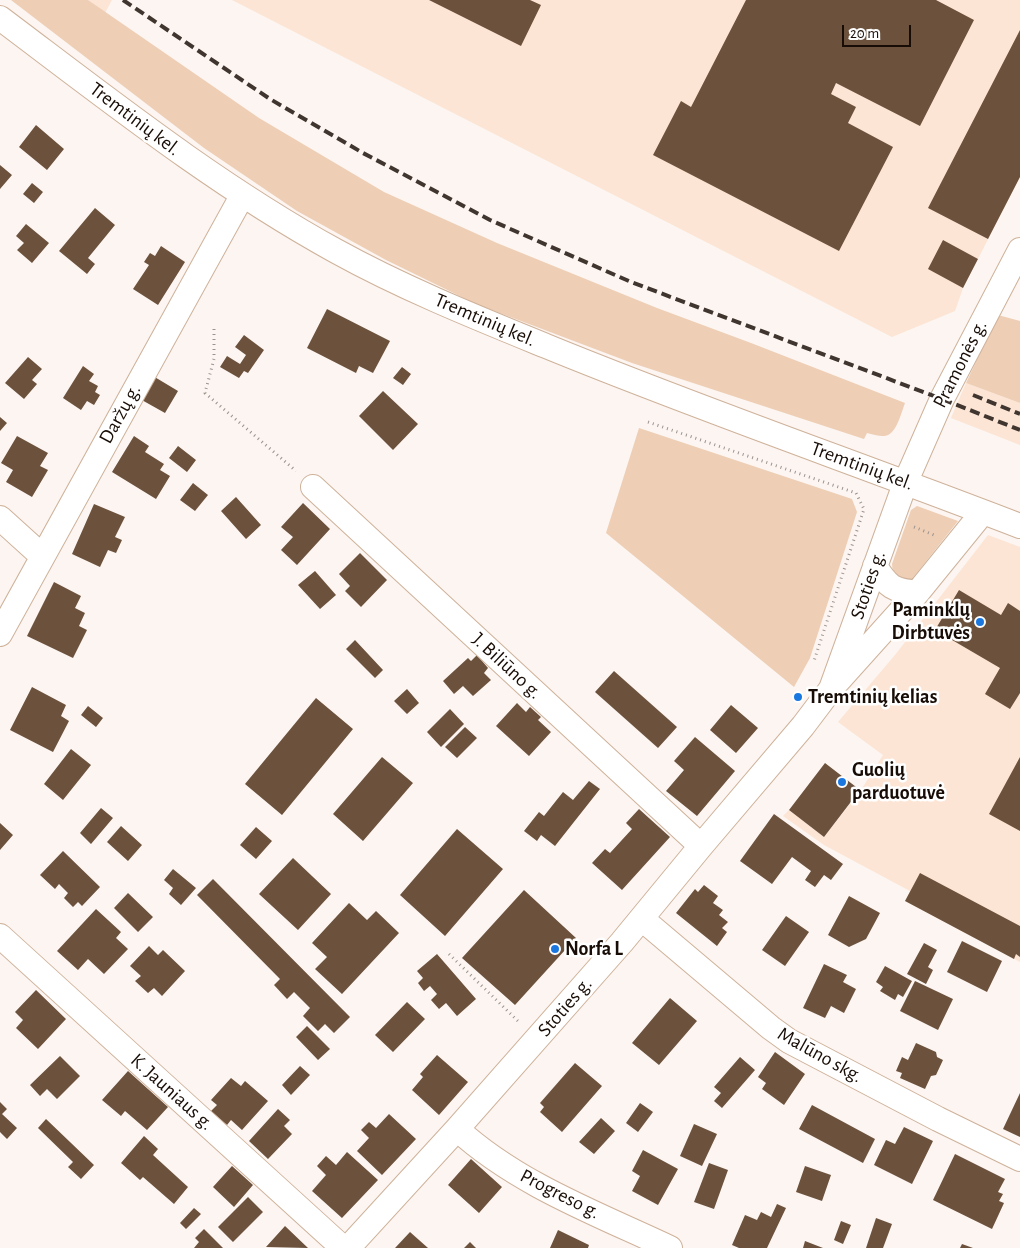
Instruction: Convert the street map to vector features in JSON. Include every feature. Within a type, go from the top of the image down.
[{"type":"street","name":"Tremtinių kel.","points":[[0,18],[173,148],[242,196],[336,252],[458,310],[652,388],[1020,526]]},
{"type":"street","name":"Daržų g.","points":[[0,634],[242,196]]},
{"type":"street","name":"Pramonės g.","points":[[906,482],[942,399],[1020,250]]},
{"type":"street","name":"Stoties g.","points":[[831,689],[906,482]]},
{"type":"street","name":"J. Biliūno g.","points":[[313,487],[701,846]]},
{"type":"street","name":"Stoties g.","points":[[348,1248],[457,1129],[642,919],[803,726],[831,689],[918,592],[983,512]]},
{"type":"street","points":[[0,518],[42,556]]},
{"type":"street","points":[[875,566],[885,582],[904,592],[918,592]]},
{"type":"street","name":"Malūno skg.","points":[[642,919],[789,1041],[1020,1160]]},
{"type":"street","name":"K. Jauniaus g.","points":[[0,936],[343,1248]]},
{"type":"street","name":"Progreso g.","points":[[457,1129],[472,1143],[491,1156],[547,1190],[670,1248]]},
{"type":"path","points":[[214,329],[214,359],[205,394],[313,487]]},
{"type":"path","points":[[648,422],[856,493],[864,509],[812,666]]},
{"type":"path","points":[[448,954],[536,1040]]},
{"type":"shaded area","points":[[11,0],[88,0],[259,118],[384,192],[497,243],[657,308],[905,403],[895,429],[888,435],[881,436],[867,433],[864,439],[632,363],[476,304],[386,260],[297,211],[204,148]]},
{"type":"shaded area","points":[[88,0],[112,0],[105,13]]},
{"type":"shaded area","points":[[232,0],[1020,0],[1020,177],[963,288],[955,311],[892,337]]},
{"type":"shaded area","points":[[998,315],[1020,321],[1020,403],[966,383]]},
{"type":"shaded area","points":[[966,383],[1020,403],[1020,445],[951,418]]},
{"type":"shaded area","points":[[639,428],[852,499],[857,512],[810,658],[794,687],[606,533]]},
{"type":"shaded area","points":[[917,506],[958,521],[912,579],[898,579],[893,573],[892,564],[911,510]]},
{"type":"shaded area","points":[[988,535],[1020,547],[1020,962],[905,901],[910,891],[824,845],[783,816],[789,810],[824,837],[861,790],[883,755],[838,722],[895,655]]},
{"type":"building","points":[[429,0],[530,0],[541,5],[521,46]]},
{"type":"building","points":[[746,0],[936,0],[974,20],[920,126],[836,83],[831,94],[856,107],[848,123],[893,147],[839,251],[653,155],[681,101],[691,107]]},
{"type":"building","points":[[1020,30],[1020,177],[988,239],[928,208]]},
{"type":"building","points":[[36,125],[64,149],[47,170],[19,147]]},
{"type":"building","points":[[0,165],[12,175],[0,189]]},
{"type":"building","points":[[32,183],[43,192],[34,203],[23,194]]},
{"type":"building","points":[[95,208],[115,225],[88,258],[95,264],[87,274],[59,251]]},
{"type":"building","points":[[26,224],[49,243],[32,263],[17,250],[24,243],[16,236]]},
{"type":"building","points":[[943,240],[978,259],[963,288],[928,269]]},
{"type":"building","points":[[161,246],[185,262],[158,305],[133,289],[149,265],[144,262],[150,253],[155,256]]},
{"type":"building","points":[[327,309],[390,341],[373,373],[359,366],[356,373],[307,348]]},
{"type":"building","points":[[244,335],[264,350],[248,373],[244,371],[239,378],[220,367],[227,356],[240,364],[246,355],[235,347]]},
{"type":"building","points":[[28,357],[42,369],[32,380],[37,384],[24,399],[5,383]]},
{"type":"building","points":[[83,366],[94,374],[89,381],[98,386],[95,392],[100,395],[94,405],[87,401],[81,410],[63,398]]},
{"type":"building","points":[[402,367],[411,374],[403,385],[393,378]]},
{"type":"building","points":[[153,376],[178,391],[165,413],[140,399]]},
{"type":"building","points":[[383,391],[418,424],[393,450],[359,416]]},
{"type":"building","points":[[0,417],[7,423],[0,431]]},
{"type":"building","points":[[17,436],[48,453],[40,466],[48,470],[32,497],[6,482],[13,470],[1,463]]},
{"type":"building","points":[[134,436],[149,446],[145,452],[164,464],[160,470],[170,476],[156,499],[112,472]]},
{"type":"building","points":[[178,446],[196,460],[187,472],[169,458]]},
{"type":"building","points":[[193,483],[208,495],[195,511],[180,500]]},
{"type":"building","points":[[236,497],[261,525],[246,539],[221,511]]},
{"type":"building","points":[[303,503],[330,529],[297,565],[281,550],[293,537],[281,527]]},
{"type":"building","points":[[94,504],[125,517],[115,537],[122,540],[116,553],[108,550],[100,567],[72,554]]},
{"type":"building","points":[[360,553],[387,580],[361,607],[345,591],[350,586],[339,574]]},
{"type":"building","points":[[315,571],[336,595],[320,609],[298,585]]},
{"type":"building","points":[[54,582],[81,596],[75,608],[85,613],[79,626],[87,630],[73,658],[27,636]]},
{"type":"building","name":"Paminklų Dirbtuvės","points":[[959,590],[1001,615],[1008,603],[1020,611],[1020,693],[1010,709],[985,694],[1000,668],[935,630]]},
{"type":"building","points":[[355,640],[383,670],[375,678],[346,649]]},
{"type":"building","points":[[477,655],[488,668],[484,673],[491,680],[473,696],[463,686],[454,694],[443,681],[468,658],[471,661]]},
{"type":"building","points":[[614,671],[677,727],[658,748],[595,692]]},
{"type":"building","points":[[32,687],[66,705],[61,716],[69,721],[53,752],[10,730]]},
{"type":"building","points":[[407,689],[419,703],[407,714],[394,701]]},
{"type":"building","points":[[316,698],[353,729],[282,815],[245,784]]},
{"type":"building","points":[[517,703],[526,712],[530,707],[541,717],[538,720],[551,732],[529,756],[496,726]]},
{"type":"building","points":[[731,705],[758,728],[736,753],[710,730]]},
{"type":"building","points":[[88,706],[103,718],[96,727],[81,715]]},
{"type":"building","points":[[450,709],[464,724],[441,747],[427,732]]},
{"type":"building","points":[[465,727],[477,738],[457,758],[445,747]]},
{"type":"building","points":[[695,737],[735,771],[697,816],[666,791],[684,770],[674,761]]},
{"type":"building","points":[[71,749],[91,765],[63,800],[44,784]]},
{"type":"building","points":[[382,757],[413,783],[363,841],[333,814]]},
{"type":"building","points":[[1020,757],[1020,831],[989,814]]},
{"type":"building","points":[[825,763],[860,790],[824,837],[789,810]]},
{"type":"building","points":[[589,781],[600,789],[555,846],[541,835],[537,841],[524,831],[539,812],[544,816],[563,792],[573,800]]},
{"type":"building","points":[[101,808],[113,818],[91,844],[80,833]]},
{"type":"building","points":[[639,809],[670,837],[622,890],[592,863],[605,849],[610,853],[632,829],[626,823]]},
{"type":"building","points":[[774,814],[843,864],[831,880],[824,875],[815,887],[805,880],[811,871],[792,857],[772,884],[740,861]]},
{"type":"building","points":[[0,823],[13,835],[0,850]]},
{"type":"building","points":[[121,826],[142,845],[128,861],[107,842]]},
{"type":"building","points":[[256,827],[272,841],[256,859],[240,845]]},
{"type":"building","points":[[457,829],[503,869],[445,936],[400,895]]},
{"type":"building","points":[[63,851],[100,887],[82,906],[78,902],[73,907],[64,898],[68,893],[59,884],[55,889],[40,875]]},
{"type":"building","points":[[293,858],[331,894],[298,930],[259,894]]},
{"type":"building","points":[[173,869],[196,888],[181,905],[169,894],[173,888],[164,880]]},
{"type":"building","points":[[920,873],[1020,926],[1020,957],[1016,954],[1014,959],[905,901]]},
{"type":"building","points":[[213,879],[350,1017],[334,1033],[325,1024],[318,1031],[303,1016],[310,1008],[294,992],[287,999],[274,985],[280,979],[197,895]]},
{"type":"building","points":[[704,885],[718,896],[713,903],[723,910],[719,915],[728,922],[722,928],[727,932],[717,946],[676,913],[695,889],[698,892]]},
{"type":"building","points":[[524,890],[576,938],[515,1005],[462,958]]},
{"type":"building","points":[[128,893],[153,917],[138,932],[114,908]]},
{"type":"building","points":[[849,896],[880,913],[866,939],[849,947],[828,935]]},
{"type":"building","points":[[349,903],[367,920],[376,911],[399,933],[342,994],[315,969],[327,957],[312,943]]},
{"type":"building","points":[[96,909],[121,932],[116,938],[128,949],[104,974],[88,959],[78,970],[57,951]]},
{"type":"building","points":[[786,916],[809,932],[785,966],[762,950]]},
{"type":"building","points":[[962,941],[1002,961],[987,992],[947,972]]},
{"type":"building","points":[[924,943],[937,950],[928,967],[933,970],[926,984],[907,974]]},
{"type":"building","points":[[149,946],[158,955],[163,950],[185,971],[162,996],[154,988],[148,993],[135,981],[141,976],[130,966]]},
{"type":"building","points":[[437,954],[476,999],[457,1016],[446,1003],[439,1009],[431,1000],[437,994],[430,986],[424,991],[418,983],[423,978],[417,971]]},
{"type":"building","points":[[824,964],[847,975],[843,982],[856,989],[844,1013],[831,1006],[825,1018],[803,1008]]},
{"type":"building","points":[[885,966],[912,981],[903,997],[898,994],[895,1000],[880,991],[883,987],[876,982]]},
{"type":"building","points":[[915,981],[953,999],[938,1030],[900,1011]]},
{"type":"building","points":[[36,990],[66,1019],[38,1049],[16,1028],[23,1020],[15,1012]]},
{"type":"building","points":[[670,998],[697,1021],[659,1065],[632,1043]]},
{"type":"building","points":[[407,1002],[425,1019],[393,1052],[375,1035]]},
{"type":"building","points":[[307,1026],[330,1049],[318,1060],[296,1037]]},
{"type":"building","points":[[916,1043],[936,1052],[937,1057],[943,1060],[936,1075],[931,1076],[925,1089],[900,1078],[902,1073],[896,1071],[902,1057],[908,1060]]},
{"type":"building","points":[[775,1052],[805,1074],[784,1105],[762,1089],[766,1083],[758,1077]]},
{"type":"building","points":[[437,1055],[468,1082],[439,1115],[412,1090],[423,1077],[420,1074]]},
{"type":"building","points":[[60,1056],[80,1076],[57,1099],[47,1089],[40,1096],[30,1085]]},
{"type":"building","points":[[740,1057],[755,1070],[722,1108],[714,1101],[721,1093],[714,1087]]},
{"type":"building","points":[[575,1063],[602,1086],[562,1132],[540,1112],[544,1107],[540,1103]]},
{"type":"building","points":[[300,1066],[310,1075],[291,1095],[282,1085]]},
{"type":"building","points":[[128,1071],[168,1107],[147,1130],[125,1111],[121,1116],[102,1100]]},
{"type":"building","points":[[231,1078],[241,1086],[245,1081],[268,1101],[242,1130],[231,1120],[227,1125],[211,1111],[217,1105],[211,1100]]},
{"type":"building","points":[[1020,1093],[1020,1137],[1003,1129]]},
{"type":"building","points":[[0,1102],[7,1109],[2,1114],[17,1128],[7,1139],[0,1132]]},
{"type":"building","points":[[640,1103],[653,1112],[638,1132],[626,1123]]},
{"type":"building","points":[[812,1105],[875,1139],[863,1163],[799,1129]]},
{"type":"building","points":[[278,1109],[290,1120],[284,1126],[292,1134],[268,1159],[249,1141]]},
{"type":"building","points":[[389,1114],[416,1139],[382,1175],[357,1151],[369,1138],[361,1130],[369,1122],[376,1128]]},
{"type":"building","points":[[601,1118],[615,1131],[594,1154],[579,1142]]},
{"type":"building","points":[[46,1119],[94,1165],[81,1179],[68,1167],[73,1162],[38,1128]]},
{"type":"building","points":[[694,1124],[717,1134],[702,1166],[680,1156]]},
{"type":"building","points":[[904,1127],[933,1141],[912,1184],[874,1165],[886,1140],[895,1144]]},
{"type":"building","points":[[144,1136],[158,1149],[153,1155],[188,1187],[174,1204],[143,1177],[140,1180],[121,1163]]},
{"type":"building","points":[[643,1150],[678,1169],[658,1205],[632,1191],[640,1176],[632,1171]]},
{"type":"building","points":[[347,1152],[378,1180],[342,1218],[312,1191],[326,1175],[317,1166],[326,1156],[336,1165]]},
{"type":"building","points":[[955,1154],[1005,1179],[998,1192],[1003,1194],[999,1201],[1004,1203],[992,1229],[933,1200]]},
{"type":"building","points":[[471,1159],[502,1187],[479,1213],[448,1185]]},
{"type":"building","points":[[709,1163],[728,1170],[714,1209],[694,1202]]},
{"type":"building","points":[[232,1166],[253,1185],[234,1207],[213,1187]]},
{"type":"building","points":[[805,1166],[831,1175],[822,1201],[796,1192]]},
{"type":"building","points":[[248,1197],[263,1212],[233,1242],[218,1227]]},
{"type":"building","points":[[777,1204],[786,1208],[767,1248],[739,1248],[732,1245],[745,1215],[757,1220],[761,1212],[771,1217]]},
{"type":"building","points":[[194,1208],[201,1214],[186,1229],[180,1223]]},
{"type":"building","points":[[876,1218],[892,1224],[883,1248],[866,1248]]},
{"type":"building","points":[[841,1221],[851,1225],[843,1244],[834,1240]]},
{"type":"building","points":[[285,1226],[308,1248],[266,1247]]},
{"type":"building","points":[[204,1229],[223,1248],[194,1248],[199,1242],[195,1238]]},
{"type":"building","points":[[558,1230],[589,1245],[588,1248],[550,1248]]},
{"type":"building","points":[[410,1232],[428,1248],[395,1248]]},
{"type":"building","points":[[805,1241],[823,1248],[803,1248]]},
{"type":"building","points":[[470,1242],[476,1248],[464,1248]]},
{"type":"building","points":[[962,1244],[973,1248],[960,1248]]},
{"type":"railway","points":[[123,0],[270,99],[363,153],[490,220],[631,282],[1020,430]]},
{"type":"railway","points":[[973,395],[1020,414]]},
{"type":"place","name":"Paminklų Dirbtuvės","points":[[980,622]]},
{"type":"place","name":"Tremtinių kelias","points":[[798,697]]},
{"type":"place","name":"Guolių parduotuvė","points":[[842,782]]},
{"type":"place","name":"Norfa L","points":[[555,949]]}]
